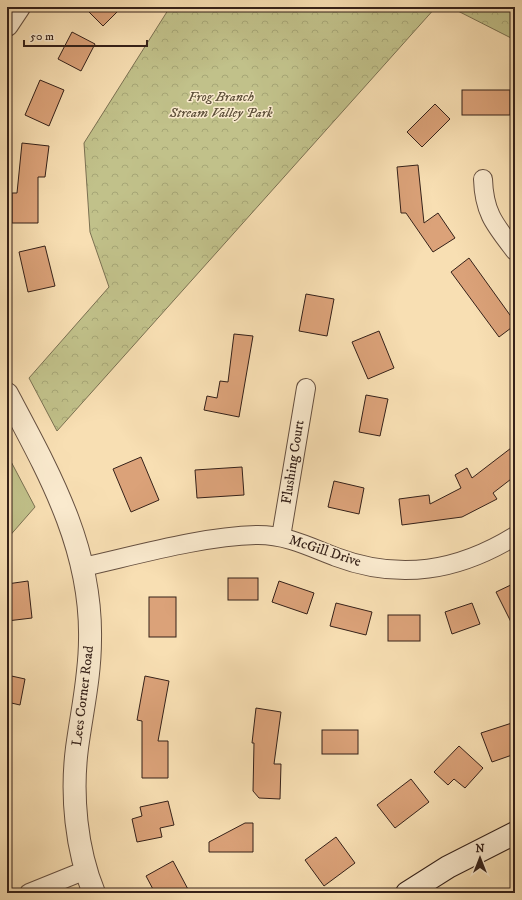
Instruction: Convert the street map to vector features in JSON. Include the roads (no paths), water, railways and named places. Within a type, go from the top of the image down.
[{"type":"street","points":[[7,25],[19,7]]},
{"type":"street","points":[[482,179],[483,197],[488,213],[515,251]]},
{"type":"street","name":"Flushing Court","points":[[281,537],[306,388]]},
{"type":"street","name":"Lees Corner Road","points":[[7,394],[60,496],[72,528],[83,567],[88,601],[90,639],[88,677],[77,749],[76,805],[78,834],[86,870],[94,893]]},
{"type":"street","name":"McGill Drive","points":[[83,567],[226,538],[259,535],[281,537],[297,541],[338,557],[376,568],[419,570],[446,566],[472,559],[515,536]]},
{"type":"street","points":[[407,893],[448,867],[515,833]]},
{"type":"street","points":[[29,893],[86,870]]},
{"type":"park label","name":"Frog Branch Stream Valley Park","points":[[221,106]]}]
